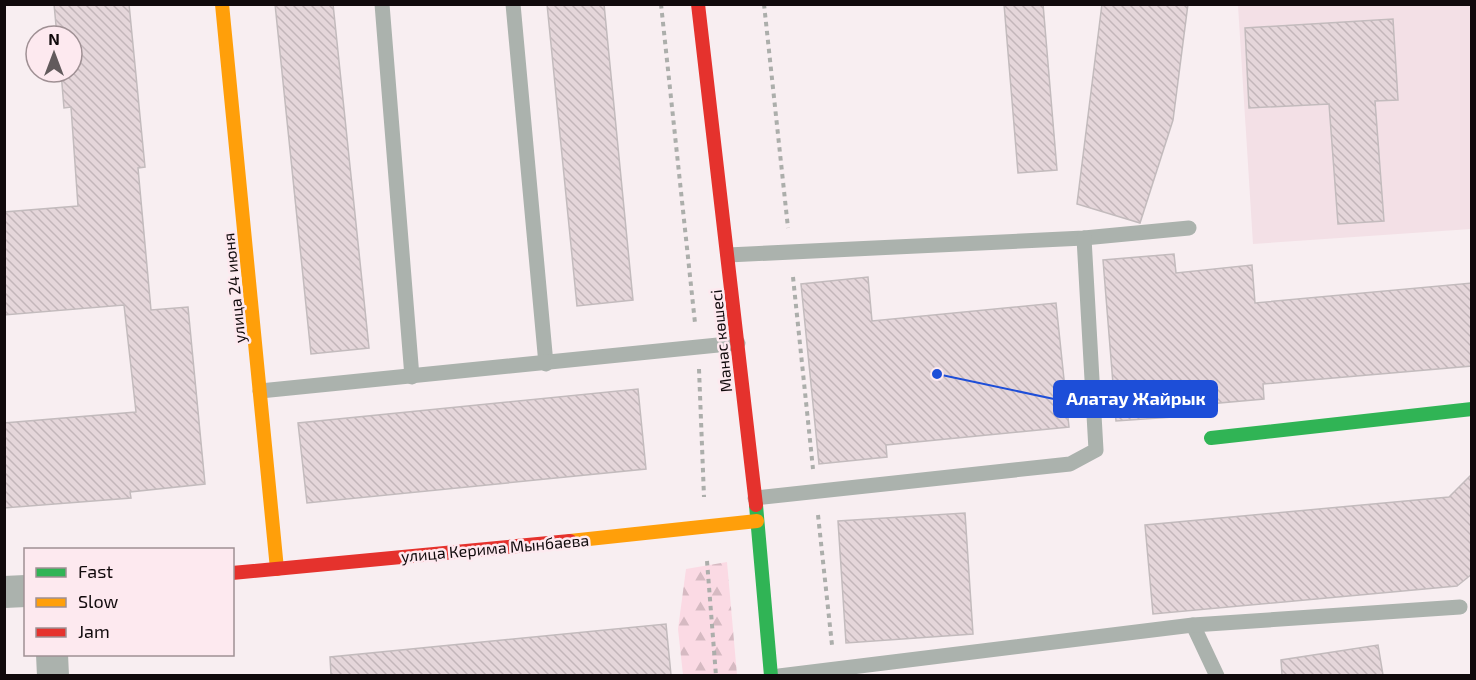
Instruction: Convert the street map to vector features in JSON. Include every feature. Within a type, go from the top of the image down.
[{"type":"street","name":"улица 24 июня","points":[[222,4],[277,569]]},
{"type":"street","name":"Манас көшесі","points":[[698,4],[755,498],[771,675]]},
{"type":"street","points":[[1211,438],[1472,409]]},
{"type":"street","name":"улица Керима Мынбаева","points":[[234,573],[705,528],[757,521]]},
{"type":"street","points":[[4,592],[24,591]]},
{"type":"street","points":[[52,656],[53,675]]},
{"type":"lane","points":[[382,4],[412,377]]},
{"type":"lane","points":[[513,4],[546,364]]},
{"type":"lane","points":[[728,255],[1084,238],[1189,228]]},
{"type":"lane","points":[[755,498],[1070,464],[1096,450],[1084,238]]},
{"type":"lane","points":[[260,391],[738,343]]},
{"type":"lane","points":[[779,675],[1192,625],[1460,607]]},
{"type":"lane","points":[[1192,625],[1217,675]]},
{"type":"path","points":[[764,4],[834,669]]},
{"type":"shaded area","points":[[1238,5],[1471,5],[1471,229],[1253,244]]},
{"type":"green space","points":[[727,562],[737,675],[683,675],[678,629],[686,569]]},
{"type":"building","points":[[54,4],[129,4],[145,167],[138,168],[151,310],[188,307],[205,484],[130,492],[131,498],[4,508],[4,423],[136,412],[124,305],[4,315],[4,212],[78,206],[71,107],[64,108],[62,84],[84,84],[84,24],[56,24]]},
{"type":"building","points":[[275,4],[333,4],[369,348],[311,354]]},
{"type":"building","points":[[547,4],[604,4],[633,300],[577,306]]},
{"type":"building","points":[[1004,4],[1043,4],[1057,170],[1018,173]]},
{"type":"building","points":[[1102,4],[1188,4],[1173,120],[1140,223],[1077,204]]},
{"type":"building","points":[[1393,19],[1398,100],[1375,101],[1384,221],[1338,224],[1329,104],[1249,108],[1245,28]]},
{"type":"building","points":[[1174,254],[1176,273],[1252,265],[1255,303],[1472,283],[1472,366],[1263,384],[1264,399],[1186,406],[1187,416],[1116,421],[1103,260]]},
{"type":"building","points":[[868,277],[872,321],[1056,303],[1069,427],[886,445],[887,457],[819,464],[801,284]]},
{"type":"building","points":[[638,389],[646,469],[307,503],[298,423]]},
{"type":"building","points":[[1472,474],[1472,574],[1457,586],[1153,614],[1145,525],[1449,497]]},
{"type":"building","points":[[965,513],[973,634],[846,643],[838,521]]},
{"type":"building","points":[[666,624],[671,675],[331,675],[330,657]]},
{"type":"building","points":[[1378,645],[1383,675],[1282,675],[1281,660]]},
{"type":"traffic: fast","points":[[1211,438],[1472,409]]},
{"type":"traffic: fast","points":[[756,505],[771,676]]},
{"type":"traffic: slow","points":[[222,4],[277,569]]},
{"type":"traffic: slow","points":[[570,541],[757,521]]},
{"type":"traffic: jam","points":[[698,4],[756,505]]},
{"type":"traffic: jam","points":[[234,573],[570,541]]},
{"type":"place","name":"Алатау Жайрык","points":[[937,374]]}]
